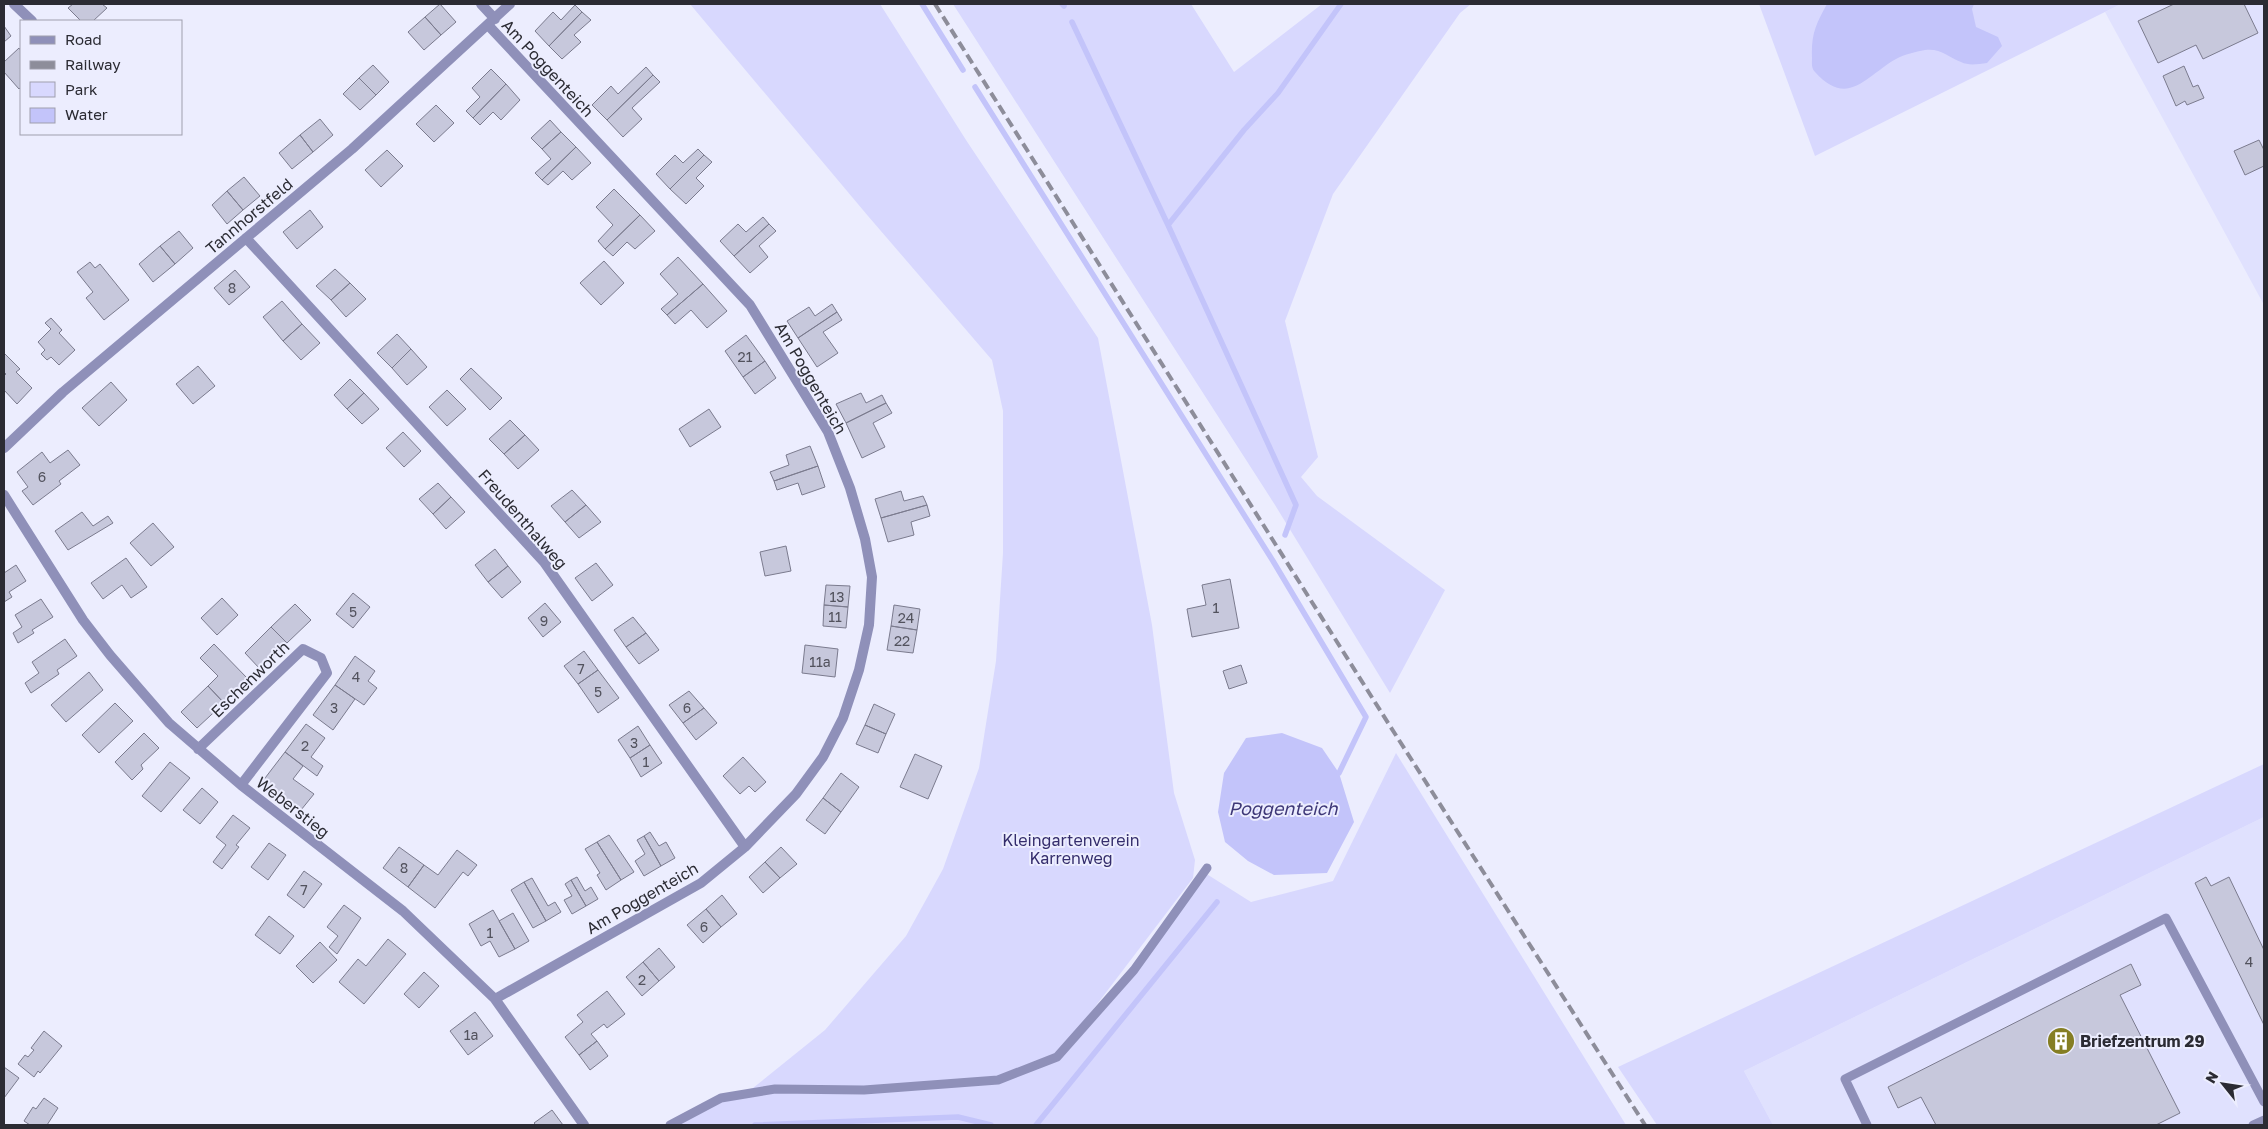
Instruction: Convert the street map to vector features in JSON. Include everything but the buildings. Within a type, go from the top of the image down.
[{"type":"street","points":[[14,4],[31,20]]},
{"type":"street","name":"Am Poggenteich","points":[[481,4],[491,22],[750,305],[828,432],[850,488],[865,539],[872,577],[869,625],[860,670],[843,718],[822,757],[796,794],[745,847],[702,883],[495,998]]},
{"type":"street","name":"Tannhorstfeld","points":[[4,448],[62,394],[352,149],[510,4]]},
{"type":"street","name":"Freudenthalweg","points":[[246,238],[544,562],[745,847]]},
{"type":"street","name":"Weberstieg","points":[[4,495],[83,620],[169,723],[241,785],[403,911],[495,998],[584,1125]]},
{"type":"street","name":"Eschenworth","points":[[198,749],[303,649],[321,658],[327,673],[241,785]]},
{"type":"lane","points":[[670,1125],[721,1098],[775,1089],[864,1090],[998,1080],[1058,1057],[1134,970],[1207,868]]},
{"type":"lane","points":[[1868,1125],[1845,1079],[2166,918],[2264,1102]]},
{"type":"lane","points":[[2253,1125],[2264,1120]]},
{"type":"shaded area","points":[[2121,4],[2264,4],[2264,305],[2105,12]]},
{"type":"shaded area","points":[[2264,817],[2264,1125],[1773,1125],[1744,1071]]},
{"type":"green space","name":"Kleingartenverein Karrenweg","points":[[690,4],[880,4],[966,140],[1098,338],[1152,625],[1174,793],[1195,860],[1193,878],[1063,1049],[1134,969],[1205,873],[1251,902],[1333,881],[1396,753],[1626,1125],[671,1125],[721,1098],[753,1088],[825,1030],[906,936],[943,869],[979,768],[996,661],[1003,553],[1003,411],[992,360]]},
{"type":"green space","points":[[953,4],[1191,4],[1234,72],[1322,4],[1471,4],[1460,13],[1333,194],[1285,321],[1318,457],[1301,477],[1317,496],[1445,590],[1390,693],[1275,505]]},
{"type":"green space","points":[[1759,4],[2121,4],[1815,156]]},
{"type":"green space","points":[[2264,764],[2264,817],[1744,1071],[1773,1125],[1657,1125],[1618,1067]]},
{"type":"water","points":[[1827,4],[1974,4],[1972,9],[1976,27],[1998,37],[2002,46],[1987,63],[1977,64],[1964,63],[1936,50],[1914,52],[1896,59],[1857,85],[1838,88],[1827,83],[1815,72],[1812,65],[1813,36]]},
{"type":"water","name":"Poggenteich","points":[[1282,733],[1322,748],[1339,773],[1354,822],[1327,873],[1274,875],[1248,861],[1225,842],[1218,812],[1224,773],[1246,738]]},
{"type":"waterway","points":[[922,4],[963,70]]},
{"type":"waterway","points":[[1168,225],[1244,130],[1278,93],[1341,4]]},
{"type":"waterway","points":[[1072,22],[1168,225],[1296,505],[1285,535]]},
{"type":"waterway","points":[[975,87],[1273,561],[1366,717],[1339,773]]},
{"type":"waterway","points":[[1036,1125],[1217,902]]},
{"type":"waterway","points":[[755,1125],[958,1117],[991,1125]]},
{"type":"railway","points":[[935,4],[1390,726],[1645,1125]]},
{"type":"place","name":"Briefzentrum 29","points":[[2061,1041]]}]
